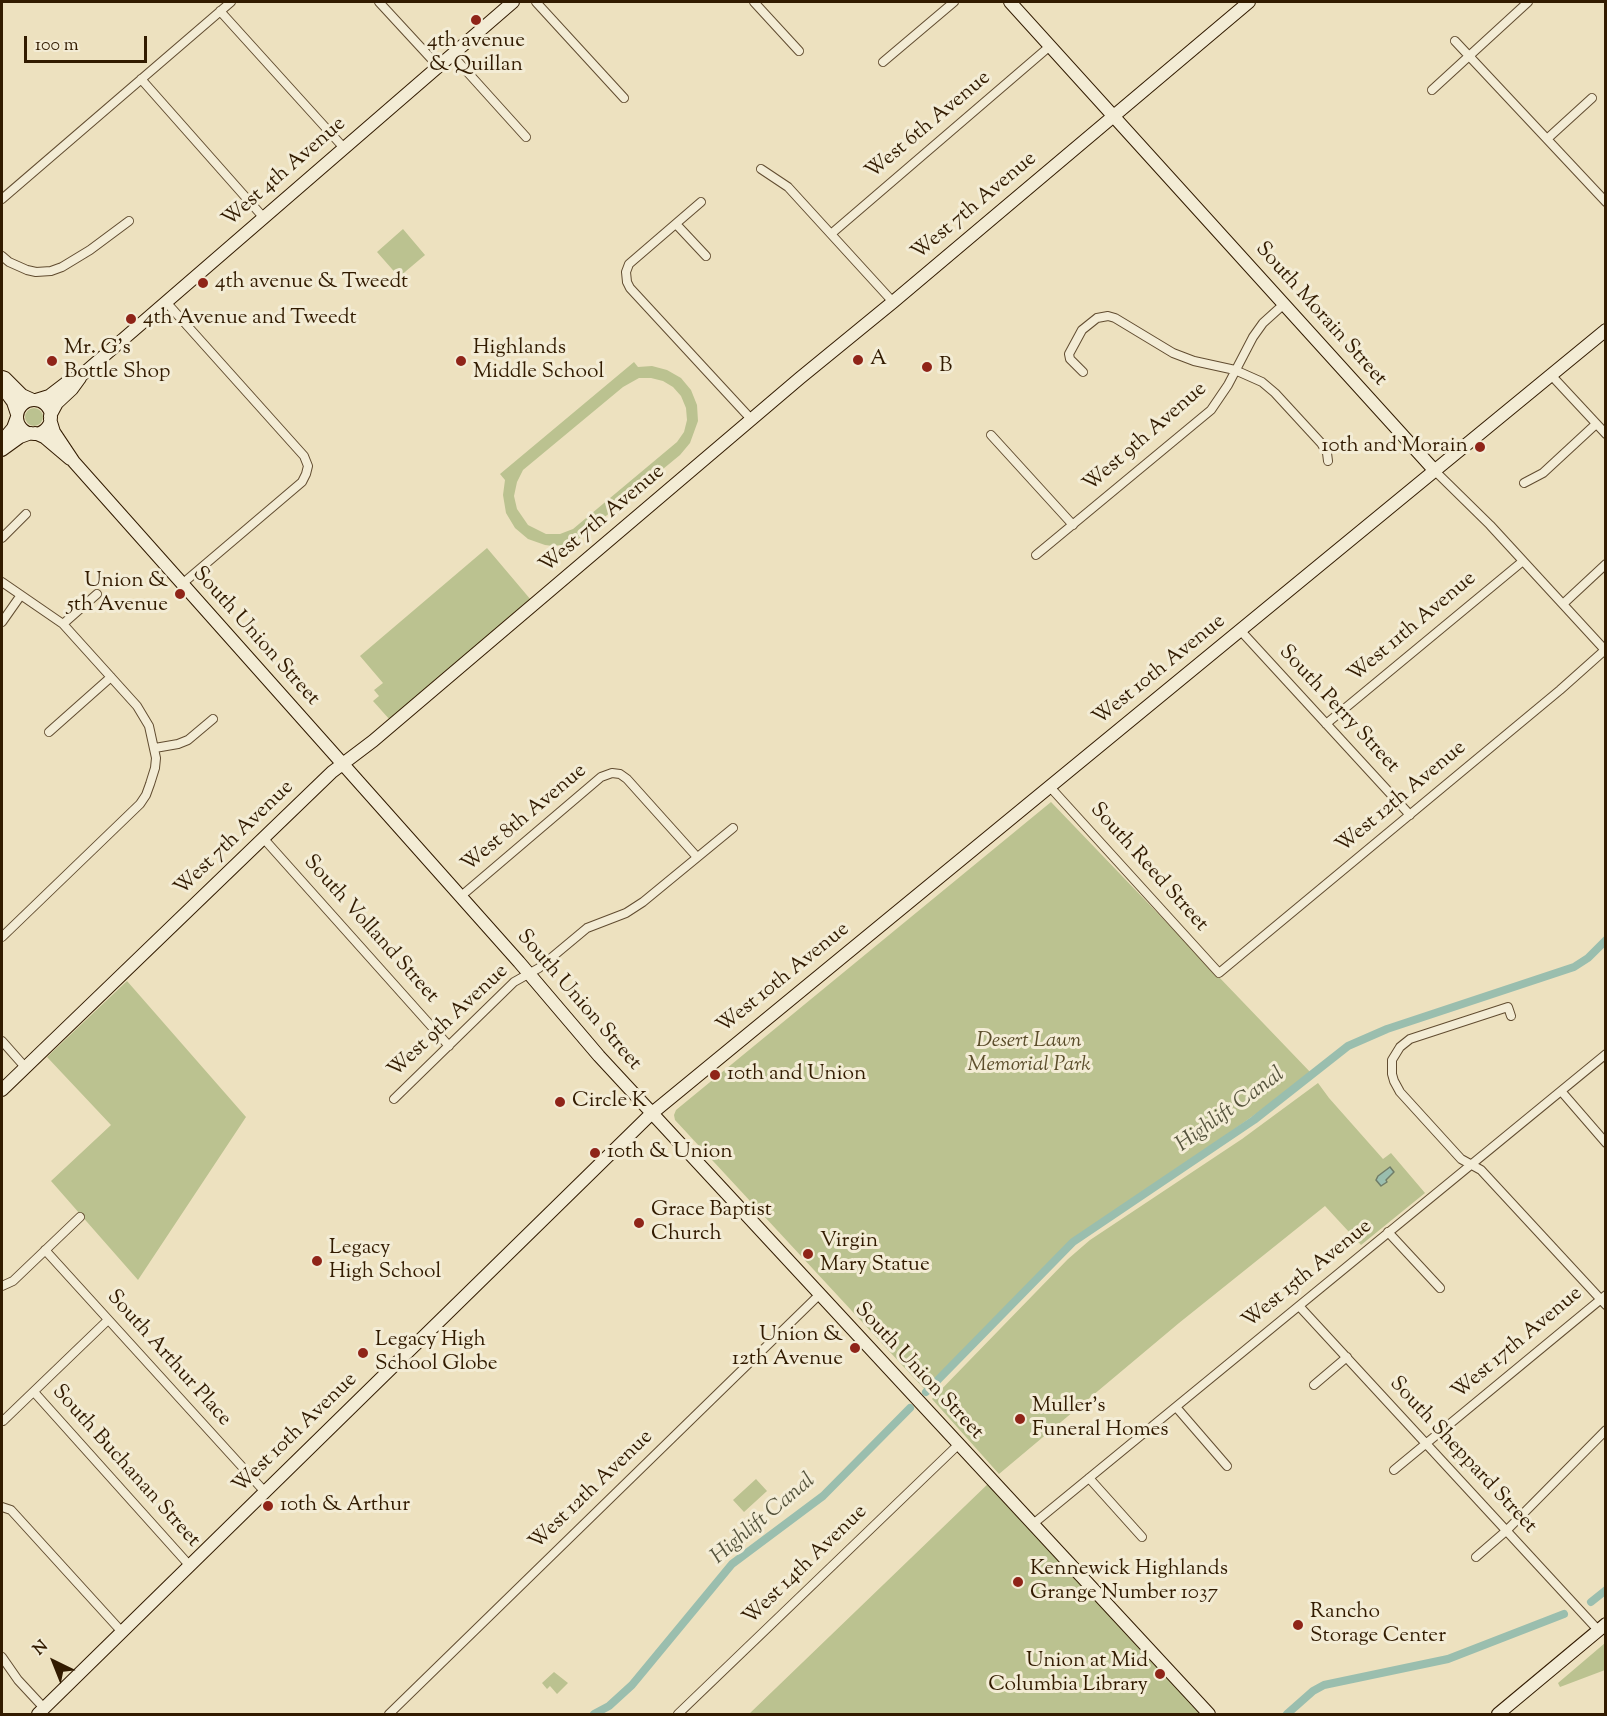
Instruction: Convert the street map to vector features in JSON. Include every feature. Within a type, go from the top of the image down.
[{"type":"main road","name":"West 4th Avenue","points":[[34,400],[49,396],[83,374],[513,2]]},
{"type":"main road","name":"South Morain Street","points":[[1010,2],[1435,471]]},
{"type":"main road","name":"West 7th Avenue","points":[[2,1090],[342,764],[391,726],[751,419],[1249,2]]},
{"type":"main road","name":"West 10th Avenue","points":[[41,1711],[651,1114],[1605,330]]},
{"type":"main road","name":"West 4th Avenue","points":[[50,417],[57,403],[72,390],[83,374]]},
{"type":"main road","points":[[2,377],[22,395],[44,404],[50,417],[43,430],[20,437],[2,450]]},
{"type":"main road","points":[[2,387],[13,402],[20,426],[33,433]]},
{"type":"main road","points":[[2,441],[13,428],[24,403],[34,400]]},
{"type":"main road","name":"South Union Street","points":[[50,417],[54,432],[74,462],[651,1114],[1209,1714]]},
{"type":"main road","name":"South Union Street","points":[[33,433],[44,437],[74,462]]},
{"type":"main road","points":[[1498,1714],[1602,1627]]},
{"type":"street","points":[[2,200],[231,2]]},
{"type":"street","points":[[380,2],[438,66]]},
{"type":"street","points":[[536,2],[624,98]]},
{"type":"street","points":[[754,2],[799,51]]},
{"type":"street","points":[[883,62],[954,2]]},
{"type":"street","points":[[1431,90],[1528,2]]},
{"type":"street","points":[[220,11],[344,148]]},
{"type":"street","points":[[1455,41],[1605,202]]},
{"type":"street","name":"West 6th Avenue","points":[[831,234],[1050,46]]},
{"type":"street","points":[[452,55],[526,137]]},
{"type":"street","points":[[141,79],[264,218]]},
{"type":"street","points":[[1547,139],[1592,98]]},
{"type":"street","points":[[761,169],[788,187],[893,302]]},
{"type":"street","points":[[2,184],[9,193]]},
{"type":"street","points":[[701,202],[629,264],[626,276],[630,288],[751,419]]},
{"type":"street","points":[[2,256],[9,262],[27,270],[51,271],[90,250],[129,221]]},
{"type":"street","points":[[676,224],[705,256]]},
{"type":"street","points":[[166,302],[304,456],[308,470],[302,482],[182,584]]},
{"type":"street","name":"West 9th Avenue","points":[[1036,555],[1211,410],[1220,399],[1253,337],[1263,323],[1284,304]]},
{"type":"street","points":[[1083,372],[1070,359],[1071,350],[1086,325],[1097,318],[1108,316],[1115,318],[1173,353],[1194,361],[1235,370],[1262,382],[1321,442],[1327,453],[1328,461]]},
{"type":"street","points":[[1551,375],[1605,434]]},
{"type":"street","points":[[1524,483],[1543,473],[1596,424]]},
{"type":"street","points":[[991,435],[1073,525]]},
{"type":"street","name":"South Morain Street","points":[[1435,471],[1457,491],[1605,650]]},
{"type":"street","points":[[2,538],[26,514]]},
{"type":"street","name":"West 11th Avenue","points":[[1326,724],[1523,561]]},
{"type":"street","points":[[1563,604],[1605,564]]},
{"type":"street","points":[[2,582],[63,624],[145,717],[155,748],[155,768],[146,795],[140,804],[2,937]]},
{"type":"street","points":[[63,624],[97,594]]},
{"type":"street","points":[[2,622],[21,595]]},
{"type":"street","name":"South Perry Street","points":[[1240,630],[1410,815]]},
{"type":"street","name":"West 12th Avenue","points":[[1219,973],[1605,650]]},
{"type":"street","points":[[49,732],[111,677]]},
{"type":"street","points":[[155,748],[188,740],[213,719]]},
{"type":"street","name":"West 8th Avenue","points":[[460,897],[601,777],[616,773],[627,779],[697,857]]},
{"type":"street","name":"South Reed Street","points":[[1050,786],[1219,973]]},
{"type":"street","name":"West 9th Avenue","points":[[394,1099],[514,982],[539,968],[587,928],[626,913],[643,902],[733,828]]},
{"type":"street","name":"South Volland Street","points":[[264,839],[449,1046]]},
{"type":"street","points":[[1511,1016],[1508,1007],[1414,1037],[1400,1047],[1392,1060],[1392,1074],[1400,1092],[1461,1159],[1481,1170],[1604,1300]]},
{"type":"street","points":[[2,1041],[25,1067]]},
{"type":"street","name":"West 15th Avenue","points":[[1033,1524],[1605,1054]]},
{"type":"street","points":[[1561,1091],[1605,1143]]},
{"type":"street","points":[[2,1287],[13,1281],[80,1217]]},
{"type":"street","points":[[1388,1232],[1440,1288]]},
{"type":"street","name":"South Arthur Place","points":[[45,1250],[265,1492]]},
{"type":"street","name":"West 12th Avenue","points":[[389,1714],[820,1294]]},
{"type":"street","name":"West 17th Avenue","points":[[1394,1470],[1604,1300]]},
{"type":"street","name":"South Sheppard Street","points":[[1299,1306],[1506,1531],[1602,1627]]},
{"type":"street","points":[[2,1420],[108,1320]]},
{"type":"street","points":[[1314,1385],[1347,1357]]},
{"type":"street","name":"South Buchanan Street","points":[[34,1392],[190,1566]]},
{"type":"street","points":[[1176,1407],[1227,1466]]},
{"type":"street","points":[[1476,1557],[1506,1531],[1605,1430]]},
{"type":"street","name":"West 14th Avenue","points":[[678,1714],[959,1444]]},
{"type":"street","points":[[1089,1478],[1142,1537]]},
{"type":"street","points":[[2,1507],[11,1510],[122,1632]]},
{"type":"street","points":[[2,1657],[41,1711]]},
{"type":"green space","points":[[403,229],[425,255],[399,277],[377,252]]},
{"type":"green space","points":[[634,362],[638,367],[652,366],[667,370],[681,378],[691,390],[697,405],[698,421],[690,443],[680,455],[578,539],[562,545],[545,545],[528,539],[515,528],[506,513],[503,495],[505,480],[500,474]],"holes":[[[639,378],[651,378],[673,387],[681,396],[686,408],[687,420],[684,432],[677,442],[573,529],[560,534],[546,534],[528,525],[517,509],[514,496],[523,470],[623,387]]]},
{"type":"green space","points":[[34,408],[40,411],[43,417],[40,423],[34,426],[28,423],[25,417],[28,411]]},
{"type":"green space","points":[[487,548],[531,600],[390,720],[373,701],[379,696],[374,690],[383,683],[360,656]]},
{"type":"green space","name":"Desert Lawn Memorial Park","points":[[1051,802],[1312,1074],[1071,1245],[927,1392],[675,1120],[674,1115],[676,1110]]},
{"type":"green space","points":[[127,981],[246,1117],[138,1280],[51,1181],[111,1125],[47,1057]]},
{"type":"green space","points":[[1318,1083],[1383,1159],[1391,1153],[1425,1193],[1361,1245],[1325,1206],[1179,1323],[999,1474],[932,1399],[1068,1259],[1090,1240],[1242,1139]]},
{"type":"green space","points":[[756,1479],[767,1491],[744,1512],[733,1500]]},
{"type":"green space","points":[[992,1480],[1209,1714],[749,1714]]},
{"type":"green space","points":[[1605,1643],[1605,1670],[1560,1687],[1558,1683]]},
{"type":"green space","points":[[554,1672],[568,1683],[557,1694],[550,1686],[547,1689],[542,1683]]},
{"type":"shaded area","points":[[1390,1167],[1394,1172],[1381,1186],[1376,1180]]},
{"type":"waterway","name":"Highlift Canal","points":[[926,1392],[1073,1242],[1254,1120],[1348,1046],[1387,1029],[1574,967],[1588,958],[1606,940]]},
{"type":"waterway","name":"Highlift Canal","points":[[594,1714],[609,1706],[632,1685],[732,1564],[823,1496],[910,1408]]},
{"type":"waterway","points":[[1591,1602],[1606,1590]]},
{"type":"waterway","points":[[1287,1714],[1313,1691],[1324,1685],[1448,1659],[1564,1614]]},
{"type":"place","name":"4th avenue & Quillan","points":[[476,20]]},
{"type":"place","name":"4th avenue & Tweedt","points":[[203,283]]},
{"type":"place","name":"4th Avenue and Tweedt","points":[[131,319]]},
{"type":"place","name":"A","points":[[858,360]]},
{"type":"place","name":"Mr. G's Bottle Shop","points":[[52,361]]},
{"type":"place","name":"Highlands Middle School","points":[[461,361]]},
{"type":"place","name":"B","points":[[927,367]]},
{"type":"place","name":"10th and Morain","points":[[1480,447]]},
{"type":"place","name":"Union & 5th Avenue","points":[[180,594]]},
{"type":"place","name":"10th and Union","points":[[715,1075]]},
{"type":"place","name":"Circle K","points":[[560,1102]]},
{"type":"place","name":"10th & Union","points":[[595,1153]]},
{"type":"place","name":"Grace Baptist Church","points":[[639,1223]]},
{"type":"place","name":"Virgin Mary Statue","points":[[808,1254]]},
{"type":"place","name":"Legacy High School","points":[[317,1261]]},
{"type":"place","name":"Union & 12th Avenue","points":[[855,1348]]},
{"type":"place","name":"Legacy High School Globe","points":[[363,1353]]},
{"type":"place","name":"Muller's Funeral Homes","points":[[1020,1419]]},
{"type":"place","name":"10th & Arthur","points":[[268,1506]]},
{"type":"place","name":"Kennewick Highlands Grange Number 1037","points":[[1018,1582]]},
{"type":"place","name":"Rancho Storage Center","points":[[1298,1625]]},
{"type":"place","name":"Union at Mid Columbia Library","points":[[1160,1674]]}]
